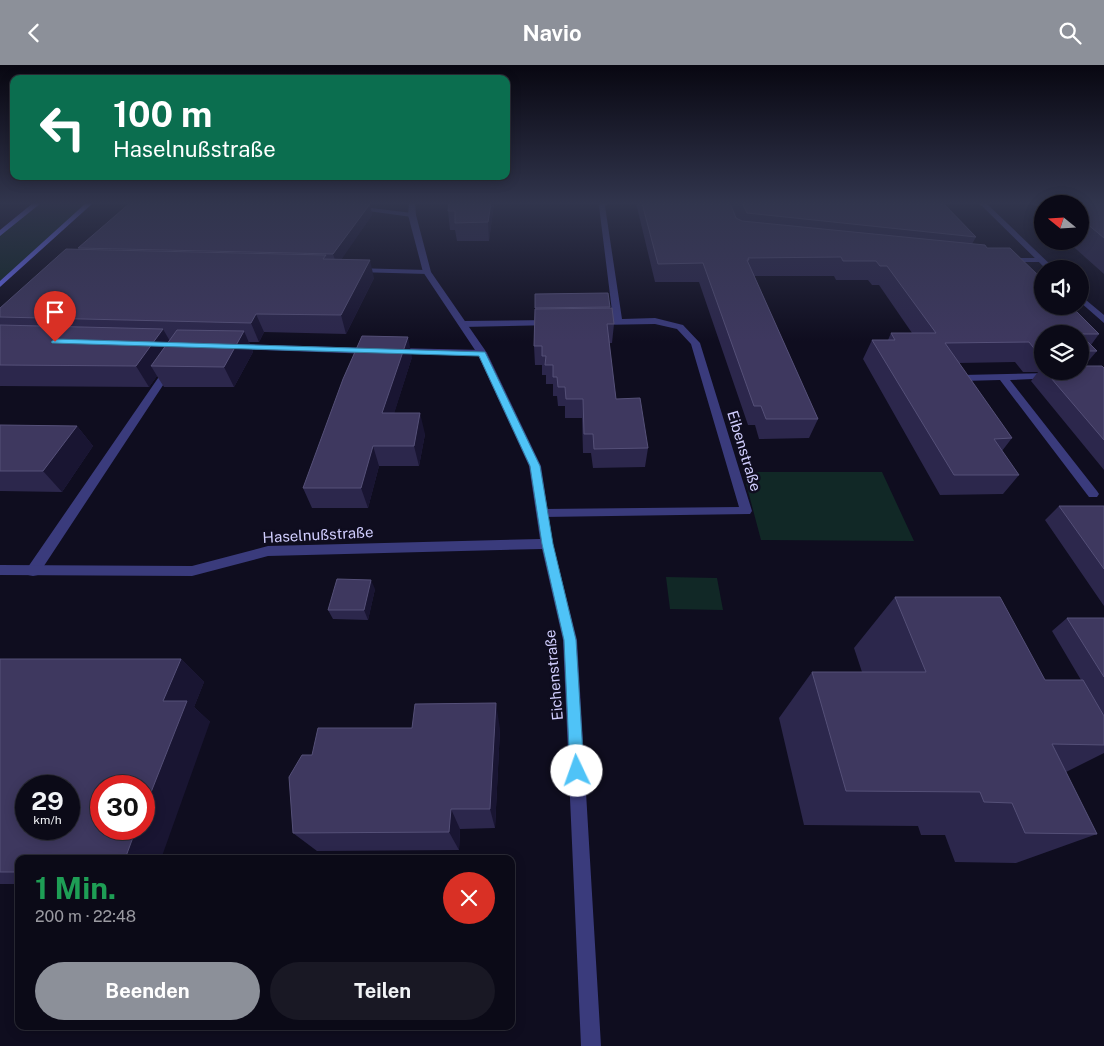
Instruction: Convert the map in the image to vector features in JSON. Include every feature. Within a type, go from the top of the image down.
[{"type":"street","points":[[0,285],[40,249]]},
{"type":"street","name":"Eichenstraße","points":[[421,249],[427,272],[482,353],[535,466],[547,544],[570,640],[591,1046]]},
{"type":"street","points":[[608,249],[618,322]]},
{"type":"street","points":[[1030,249],[1041,259]]},
{"type":"street","points":[[1003,260],[1041,259]]},
{"type":"street","points":[[348,270],[427,272]]},
{"type":"street","points":[[1089,306],[1104,320]]},
{"type":"street","name":"Eibenstraße","points":[[543,513],[746,511],[695,343],[680,327],[654,321],[589,323]]},
{"type":"street","points":[[462,324],[560,323]]},
{"type":"street","points":[[223,347],[482,353]]},
{"type":"street","points":[[33,571],[174,361]]},
{"type":"street","points":[[962,378],[1034,376]]},
{"type":"street","points":[[1003,377],[1093,494]]},
{"type":"street","name":"Haselnußstraße","points":[[0,571],[192,571],[268,551],[547,544]]},
{"type":"green space","points":[[0,249],[40,249],[0,285]]},
{"type":"green space","points":[[743,472],[882,472],[914,541],[761,540]]},
{"type":"green space","points":[[666,577],[717,578],[723,610],[670,609]]},
{"type":"building","points":[[66,249],[326,255],[323,259],[370,260],[341,315],[256,314],[251,323],[0,317],[0,308]]},
{"type":"building","points":[[111,249],[337,249],[333,254]]},
{"type":"building","points":[[654,249],[1011,249],[1034,271],[1034,315],[1080,315],[1099,334],[1089,334],[1089,325],[1034,325],[1034,348],[1029,342],[945,343],[1012,438],[994,439],[1019,475],[954,475],[872,340],[895,340],[891,333],[936,333],[887,266],[880,266],[876,261],[843,261],[841,257],[748,258],[749,260],[747,260],[818,419],[766,419],[761,406],[754,406],[703,263],[658,264]]},
{"type":"building","points":[[608,293],[610,307],[535,308],[535,294]]},
{"type":"building","points":[[612,308],[614,324],[607,324],[616,399],[640,398],[648,448],[594,449],[593,434],[584,434],[583,399],[566,399],[565,387],[558,387],[557,377],[553,377],[553,365],[545,365],[546,356],[542,356],[542,346],[534,346],[535,309]]},
{"type":"building","points":[[0,325],[163,329],[136,366],[0,365]]},
{"type":"building","points":[[177,330],[244,331],[224,367],[151,366]]},
{"type":"building","points":[[362,336],[408,337],[382,413],[420,413],[414,446],[373,446],[361,488],[303,488],[343,379]]},
{"type":"building","points":[[1089,343],[1097,351],[1089,351]]},
{"type":"building","points":[[1089,366],[1102,366],[1104,368],[1104,440],[1053,380],[1089,380]]},
{"type":"building","points":[[0,425],[77,426],[43,471],[0,471]]},
{"type":"building","points":[[1059,506],[1104,506],[1104,569]]},
{"type":"building","points":[[337,579],[371,580],[364,610],[328,610]]},
{"type":"building","points":[[895,597],[1000,597],[1045,680],[1083,680],[1104,716],[1104,745],[1052,744],[1097,834],[1025,833],[1012,803],[984,802],[980,792],[846,791],[812,672],[926,672]]},
{"type":"building","points":[[1067,618],[1104,618],[1104,677]]},
{"type":"building","points":[[0,659],[181,659],[163,701],[187,701],[155,782],[155,775],[90,775],[90,840],[132,840],[126,855],[15,855],[15,872],[0,872]]},
{"type":"building","points":[[496,703],[490,809],[451,809],[449,832],[293,833],[289,777],[302,755],[312,755],[318,728],[412,728],[415,704]]},
{"type":"route","points":[[55,342],[482,353],[535,466],[547,544],[570,640],[577,771]]}]
